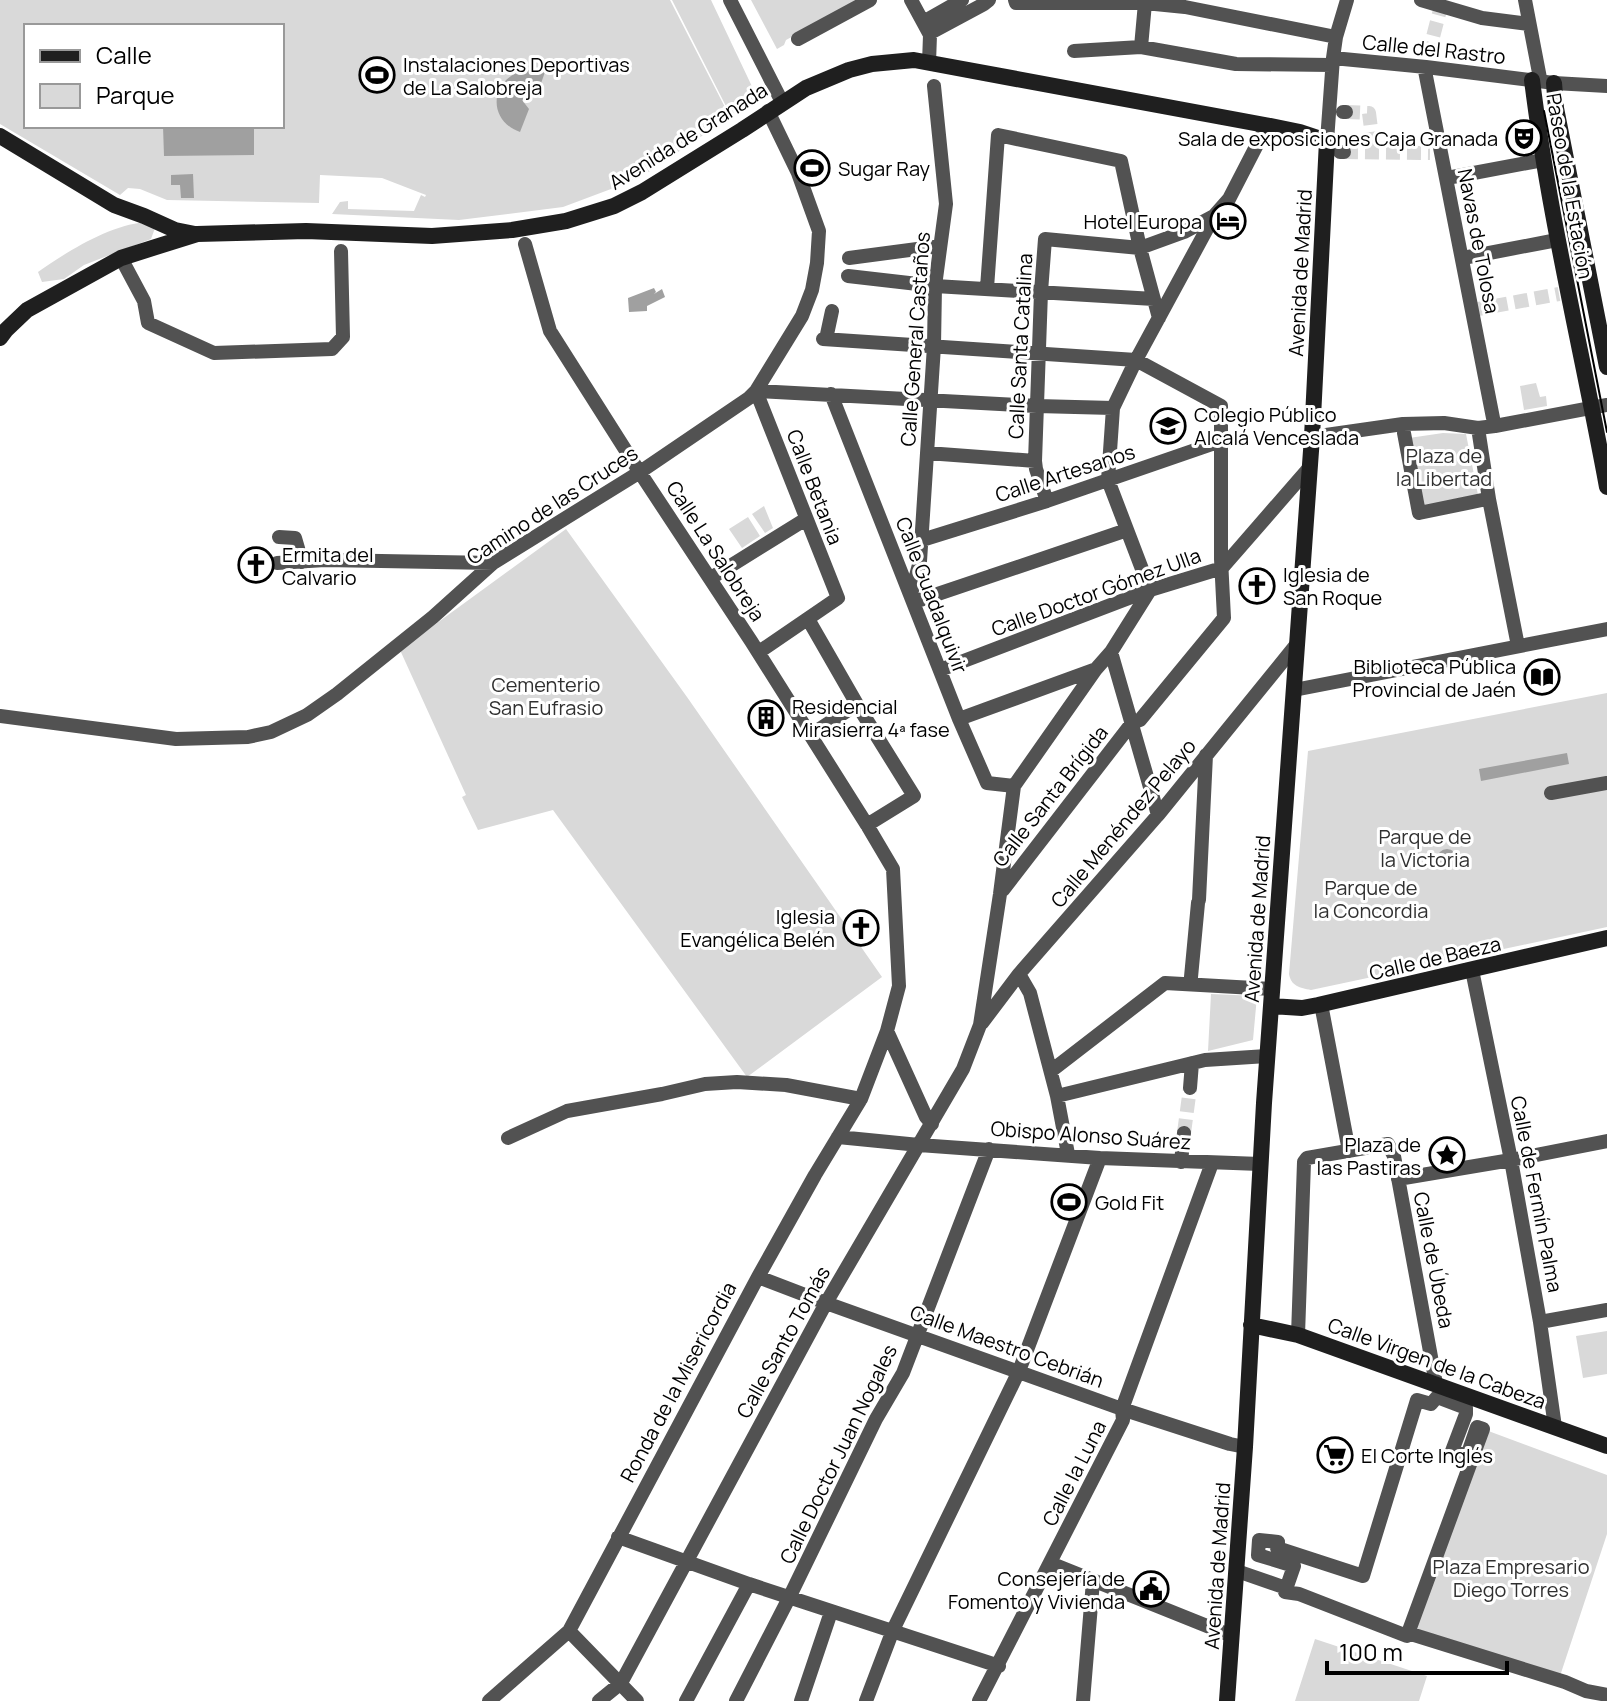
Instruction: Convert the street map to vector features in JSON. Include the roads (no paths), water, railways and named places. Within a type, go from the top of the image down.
[{"type":"street","name":"Camino de las Cruces","points":[[0,716],[176,739],[248,737],[271,732],[307,715],[337,694],[433,617],[493,563],[640,472],[756,391],[807,303],[817,263],[819,231],[775,107],[730,0]]},
{"type":"street","points":[[798,39],[870,0]]},
{"type":"street","points":[[911,0],[926,28],[929,63]]},
{"type":"street","points":[[926,28],[962,0]]},
{"type":"street","points":[[926,28],[989,0]]},
{"type":"street","points":[[1327,141],[1332,61],[1347,0]]},
{"type":"street","points":[[1421,0],[1482,18],[1529,24]]},
{"type":"street","points":[[1525,0],[1542,80]]},
{"type":"street","points":[[1016,1],[1186,4],[1336,37]]},
{"type":"street","points":[[1141,47],[1145,3]]},
{"type":"street","name":"Calle del Rastro","points":[[1074,51],[1141,47],[1236,64],[1332,61],[1426,67],[1607,86]]},
{"type":"street","name":"Avenida de Granada","points":[[0,338],[27,310],[121,258],[197,234],[306,231],[432,236],[522,229],[566,221],[614,206],[642,192],[806,88],[872,64],[914,60],[1265,125],[1327,141]]},
{"type":"street","name":"Navas de Tolosa","points":[[1427,63],[1436,153],[1447,178],[1493,418]]},
{"type":"street","name":"Paseo de la Estación","points":[[1542,80],[1543,160],[1557,240],[1600,406],[1607,487]]},
{"type":"street","name":"Paseo de la Estación","points":[[1542,80],[1556,108],[1607,367]]},
{"type":"street","name":"Calle General Castaños","points":[[913,598],[922,540],[935,286],[946,204],[934,86]]},
{"type":"street","points":[[980,1025],[1014,786],[1111,652],[1150,590],[1108,480],[1113,408],[1214,216],[1229,199],[1265,125]]},
{"type":"street","points":[[987,288],[998,135],[1121,161],[1140,248],[1160,300],[1159,318]]},
{"type":"street","points":[[0,136],[114,205],[175,230],[197,234]]},
{"type":"street","name":"Avenida de Madrid","points":[[1227,1701],[1267,1056],[1312,437],[1327,141]]},
{"type":"street","points":[[1447,178],[1543,160]]},
{"type":"street","points":[[1140,248],[1184,232],[1214,216]]},
{"type":"street","points":[[1204,227],[1160,300],[1156,296],[1147,254],[1204,227]]},
{"type":"street","name":"Calle Santa Catalina","points":[[1047,501],[1035,461],[1045,239],[1140,248]]},
{"type":"street","points":[[1463,258],[1557,240]]},
{"type":"street","name":"Calle La Salobreja","points":[[525,244],[550,331],[759,652],[867,825]]},
{"type":"street","points":[[849,258],[940,246]]},
{"type":"street","points":[[121,258],[144,301],[148,323],[214,353],[332,349],[343,337],[341,251]]},
{"type":"street","points":[[848,276],[935,286],[1160,300]]},
{"type":"street","name":"Avenida de Granada","points":[[0,316],[27,310]]},
{"type":"street","points":[[832,311],[825,339],[1136,360]]},
{"type":"street","name":"Calle Santa Brígida","points":[[1000,894],[1132,723],[1140,720],[1224,618],[1221,406],[1136,360]]},
{"type":"street","points":[[756,391],[1113,408]]},
{"type":"street","name":"Calle Betania","points":[[756,391],[838,598],[808,619]]},
{"type":"street","name":"Calle Guadalquivir","points":[[831,394],[987,783],[1014,786]]},
{"type":"street","points":[[1312,437],[1403,424],[1444,423],[1478,428],[1600,406]]},
{"type":"street","points":[[1478,428],[1518,646]]},
{"type":"street","points":[[1404,433],[1419,513],[1482,500]]},
{"type":"street","name":"Calle Artesanos","points":[[922,540],[1221,441]]},
{"type":"street","points":[[927,453],[1035,461]]},
{"type":"street","points":[[1222,568],[1309,468]]},
{"type":"street","points":[[711,578],[806,519]]},
{"type":"street","points":[[913,598],[1127,530]]},
{"type":"street","points":[[279,537],[295,538],[302,562]]},
{"type":"street","points":[[277,563],[325,560],[493,563]]},
{"type":"street","name":"Calle Doctor Gómez Ulla","points":[[940,670],[1150,590],[1222,568]]},
{"type":"street","points":[[759,652],[808,619],[914,796],[867,825]]},
{"type":"street","points":[[1294,690],[1607,629]]},
{"type":"street","name":"Calle Menéndez Pelayo","points":[[980,1025],[1019,974],[1158,815],[1296,645]]},
{"type":"street","points":[[1111,652],[1158,815]]},
{"type":"street","points":[[959,719],[1096,669]]},
{"type":"street","points":[[818,730],[850,709]]},
{"type":"street","points":[[1191,977],[1206,755]]},
{"type":"street","points":[[1551,793],[1607,783]]},
{"type":"street","points":[[1151,785],[1167,790],[1181,786]]},
{"type":"street","name":"Ronda de la Misericordia","points":[[489,1701],[569,1631],[758,1277],[861,1099],[887,1031],[899,986],[893,869],[867,825]]},
{"type":"street","name":"Calle de Baeza","points":[[1271,997],[1302,1008],[1607,938]]},
{"type":"street","name":"Calle de Fermín Palma","points":[[1472,970],[1511,1160],[1555,1427]]},
{"type":"street","points":[[1019,974],[1030,993],[1057,1096],[1068,1154]]},
{"type":"street","points":[[1051,1071],[1165,983],[1271,997]]},
{"type":"street","points":[[1298,1335],[1303,1167],[1307,1158],[1349,1151],[1321,1004]]},
{"type":"street","name":"Calle Santo Tomás","points":[[621,1683],[826,1303],[963,1069],[980,1025]]},
{"type":"street","points":[[887,1031],[932,1124]]},
{"type":"street","points":[[1057,1096],[1205,1060],[1267,1056]]},
{"type":"street","points":[[876,1060],[900,1058]]},
{"type":"street","points":[[1190,1088],[1192,1063]]},
{"type":"street","points":[[508,1138],[567,1111],[705,1084],[786,1085],[861,1099]]},
{"type":"street","points":[[1181,1162],[1184,1133]]},
{"type":"street","name":"Obispo Alonso Suárez","points":[[838,1137],[1100,1158],[1260,1164]]},
{"type":"street","points":[[1398,1179],[1607,1141]]},
{"type":"street","name":"Calle de Úbeda","points":[[1349,1151],[1388,1144],[1394,1156],[1436,1384]]},
{"type":"street","name":"Calle Doctor Juan Nogales","points":[[736,1701],[876,1419],[903,1373],[989,1149]]},
{"type":"street","points":[[866,1701],[893,1630],[1019,1371],[1100,1158]]},
{"type":"street","name":"Calle la Luna","points":[[979,1701],[1123,1420],[1122,1409],[1212,1163]]},
{"type":"street","name":"Calle Maestro Cebrián","points":[[758,1277],[1122,1409],[1245,1447]]},
{"type":"street","points":[[1540,1322],[1607,1310]]},
{"type":"street","name":"Calle Virgen de la Cabeza","points":[[1251,1325],[1298,1335],[1607,1446]]},
{"type":"street","points":[[1437,1397],[1466,1408],[1452,1451],[1467,1456],[1477,1427],[1483,1429],[1407,1636],[1299,1594],[1285,1592],[1286,1588],[1294,1566],[1258,1555],[1259,1540],[1278,1542],[1277,1548],[1363,1576],[1417,1400],[1431,1404],[1437,1397]]},
{"type":"street","points":[[618,1537],[789,1598],[999,1666]]},
{"type":"street","points":[[1050,1563],[1232,1636]]},
{"type":"street","points":[[1237,1571],[1286,1588]]},
{"type":"street","points":[[1083,1701],[1093,1581]]},
{"type":"street","points":[[686,1701],[749,1584]]},
{"type":"street","points":[[801,1701],[831,1612]]},
{"type":"street","points":[[569,1631],[637,1701]]},
{"type":"street","points":[[1411,1634],[1565,1682],[1602,1697]]},
{"type":"street","points":[[599,1701],[621,1683]]},
{"type":"tunnel","points":[[1428,56],[1440,10]]},
{"type":"tunnel","points":[[1346,112],[1369,113],[1374,152]]},
{"type":"tunnel","points":[[1344,152],[1430,153]]},
{"type":"tunnel","points":[[1473,310],[1559,294]]},
{"type":"tunnel","points":[[1184,1133],[1190,1088]]},
{"type":"tram line","points":[[1544,111],[1607,432]]},
{"type":"place","name":"Instalaciones Deportivas de La Salobreja","points":[[377,75]]},
{"type":"place","name":"Sala de exposiciones Caja Granada","points":[[1524,138]]},
{"type":"place","name":"Sugar Ray","points":[[812,168]]},
{"type":"place","name":"Hotel Europa","points":[[1228,221]]},
{"type":"place","name":"Colegio Público Alcalá Venceslada","points":[[1168,426]]},
{"type":"place","name":"Ermita del Calvario","points":[[256,565]]},
{"type":"place","name":"Iglesia de San Roque","points":[[1257,586]]},
{"type":"place","name":"Biblioteca Pública Provincial de Jaén","points":[[1542,677]]},
{"type":"place","name":"Residencial Mirasierra 4ª fase","points":[[766,718]]},
{"type":"place","name":"Iglesia Evangélica Belén","points":[[861,928]]},
{"type":"place","name":"Plaza de las Pastiras","points":[[1447,1155]]},
{"type":"place","name":"Gold Fit","points":[[1069,1202]]},
{"type":"place","name":"El Corte Inglés","points":[[1335,1455]]},
{"type":"place","name":"Consejería de Fomento y Vivienda","points":[[1151,1589]]},
{"type":"park label","name":"Plaza de la Libertad","points":[[1444,466]]},
{"type":"park label","name":"Cementerio San Eufrasio","points":[[546,696]]},
{"type":"park label","name":"Parque de la Victoria","points":[[1425,848]]},
{"type":"park label","name":"Parque de la Concordia","points":[[1371,898]]},
{"type":"park label","name":"Plaza Empresario Diego Torres","points":[[1511,1578]]}]
